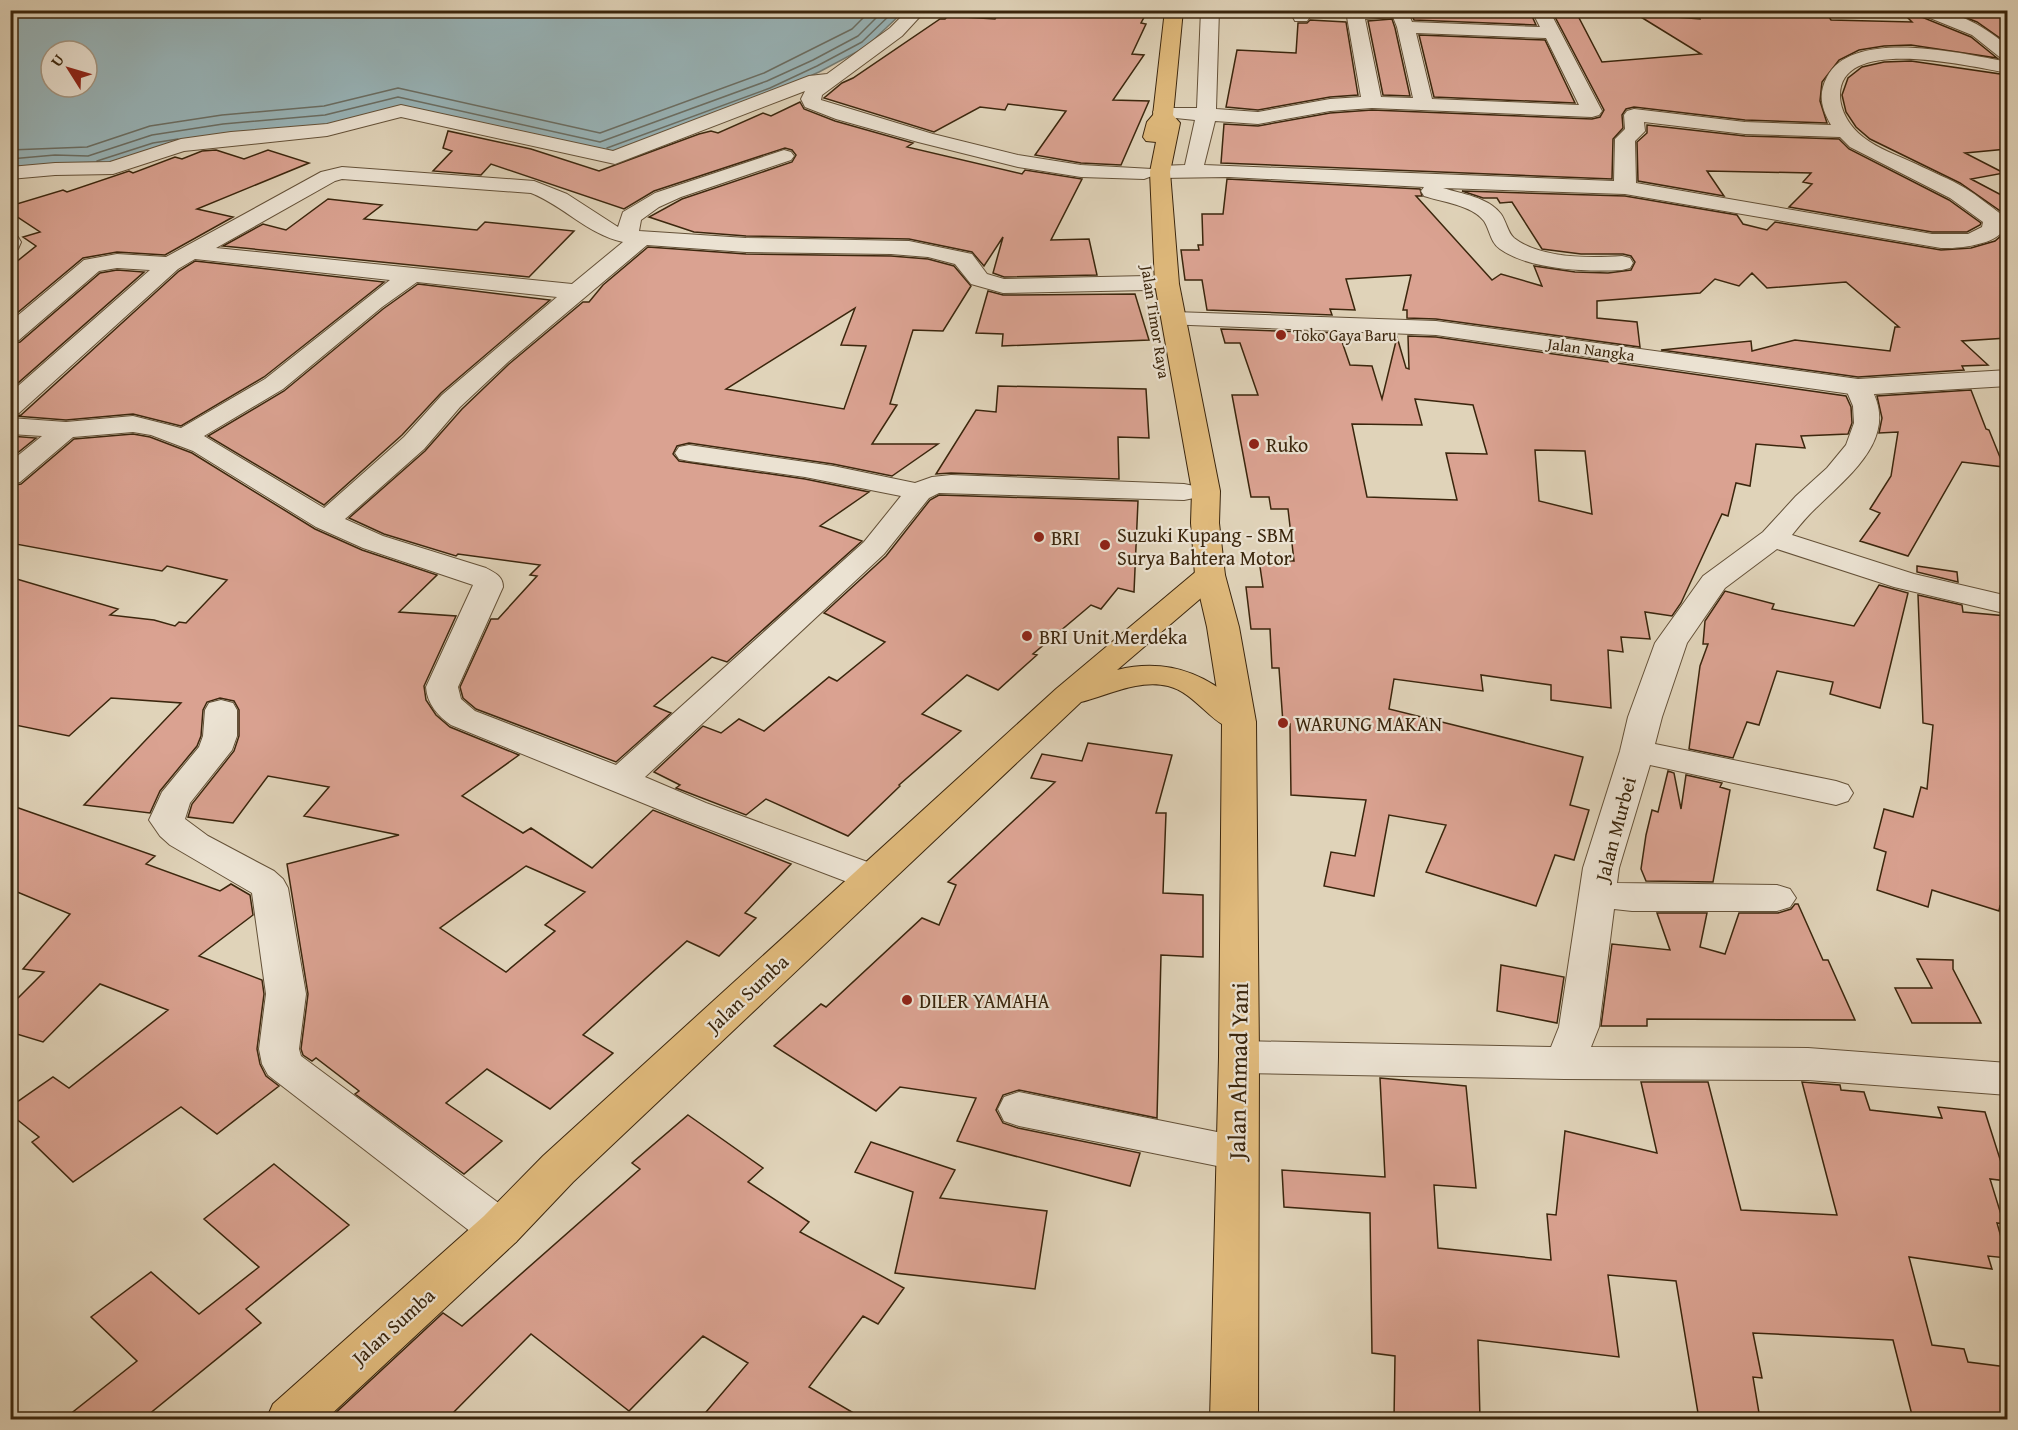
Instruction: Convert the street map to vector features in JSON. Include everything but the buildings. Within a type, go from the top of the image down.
[{"type":"main road","name":"Jalan Timor Raya","points":[[1174,10],[1163,115],[1156,122],[1152,172],[1142,209],[1148,283],[1184,492],[1205,523]]},
{"type":"main road","name":"Jalan Timor Raya","points":[[1152,172],[1167,284],[1206,491],[1205,523],[1210,574],[1223,627],[1239,722]]},
{"type":"main road","name":"Jalan Sumba","points":[[290,1419],[500,1228],[558,1169],[1068,696],[1210,574]]},
{"type":"main road","points":[[1068,696],[1129,677],[1153,674],[1190,683],[1239,722]]},
{"type":"main road","name":"Jalan Ahmad Yani","points":[[1234,1419],[1239,1057],[1239,722]]},
{"type":"street","points":[[918,10],[896,32],[814,92],[812,103],[943,143],[1056,169],[1120,174],[1229,171],[1625,188],[1941,242],[1984,237],[1993,230],[1994,220],[1967,200],[1869,151],[1844,131],[1829,97],[1833,79],[1849,61],[1887,53],[1926,55],[2007,68]]},
{"type":"street","points":[[1194,164],[1206,116],[1210,10]]},
{"type":"street","points":[[1163,115],[1258,118],[1330,105],[1372,102],[1592,111],[1541,10]]},
{"type":"street","points":[[1926,10],[1978,31],[2007,55]]},
{"type":"street","points":[[1372,102],[1357,14],[1401,16],[1552,33]]},
{"type":"street","points":[[1401,16],[1424,104]]},
{"type":"street","points":[[1364,57],[1413,59]]},
{"type":"street","points":[[10,173],[55,169],[113,168],[181,145],[231,138],[327,130],[398,111],[615,158],[821,79],[832,79]]},
{"type":"street","points":[[1625,188],[1625,139],[1635,131],[1634,115],[1745,128],[1844,131]]},
{"type":"street","points":[[635,237],[631,217],[664,195],[784,156]]},
{"type":"street","points":[[10,407],[180,258],[328,176],[342,173],[534,187],[554,193],[603,229],[635,237],[767,246],[922,248],[964,259],[979,279],[1003,286],[1148,283]]},
{"type":"street","points":[[1405,180],[1485,211],[1493,218],[1500,237],[1516,249],[1547,258],[1622,263]]},
{"type":"street","points":[[326,521],[414,443],[451,401],[578,292],[635,237]]},
{"type":"street","points":[[10,335],[92,266],[117,261],[180,258],[413,274],[578,292]]},
{"type":"street","points":[[184,437],[274,384],[374,302],[413,274]]},
{"type":"street","name":"Jalan Nangka","points":[[1174,319],[1385,324],[1436,328],[1858,387],[2007,378]]},
{"type":"street","name":"Jalan Murbei","points":[[1565,1063],[1579,1027],[1601,868],[1637,751],[1645,717],[1671,643],[1714,582],[1773,538],[1806,502],[1838,474],[1859,447],[1867,423],[1866,406],[1858,387]]},
{"type":"street","points":[[10,426],[66,430],[133,424],[157,428],[202,445],[326,521],[373,542],[475,574],[488,581],[488,587],[442,687],[442,699],[450,709],[463,718],[694,811],[871,877]]},
{"type":"street","points":[[10,476],[66,430]]},
{"type":"street","points":[[689,453],[797,466],[864,478],[919,492]]},
{"type":"street","points":[[621,780],[874,548],[919,492],[932,485],[951,483],[1184,492]]},
{"type":"street","points":[[1773,538],[1905,581],[2007,606]]},
{"type":"street","points":[[221,710],[220,736],[215,750],[174,800],[167,820],[171,828],[190,841],[261,880],[270,888],[286,994],[279,1049],[282,1064],[500,1228]]},
{"type":"street","points":[[1637,751],[1836,793]]},
{"type":"street","points":[[1598,894],[1632,898],[1777,898]]},
{"type":"street","points":[[1239,1057],[1565,1063],[1808,1064],[2007,1079]]},
{"type":"street","points":[[1019,1109],[1238,1153]]},
{"type":"water","points":[[10,11],[904,11],[866,47],[819,72],[772,93],[601,157],[398,110],[328,128],[224,137],[90,169],[11,172]]},
{"type":"place","name":"Toko Gaya Baru","points":[[1281,335]]},
{"type":"place","name":"Ruko","points":[[1254,444]]},
{"type":"place","name":"BRI","points":[[1039,537]]},
{"type":"place","name":"Suzuki Kupang - SBM Surya Bahtera Motor","points":[[1105,545]]},
{"type":"place","name":"BRI Unit Merdeka","points":[[1027,636]]},
{"type":"place","name":"WARUNG MAKAN","points":[[1283,723]]},
{"type":"place","name":"DILER YAMAHA","points":[[907,1000]]}]
